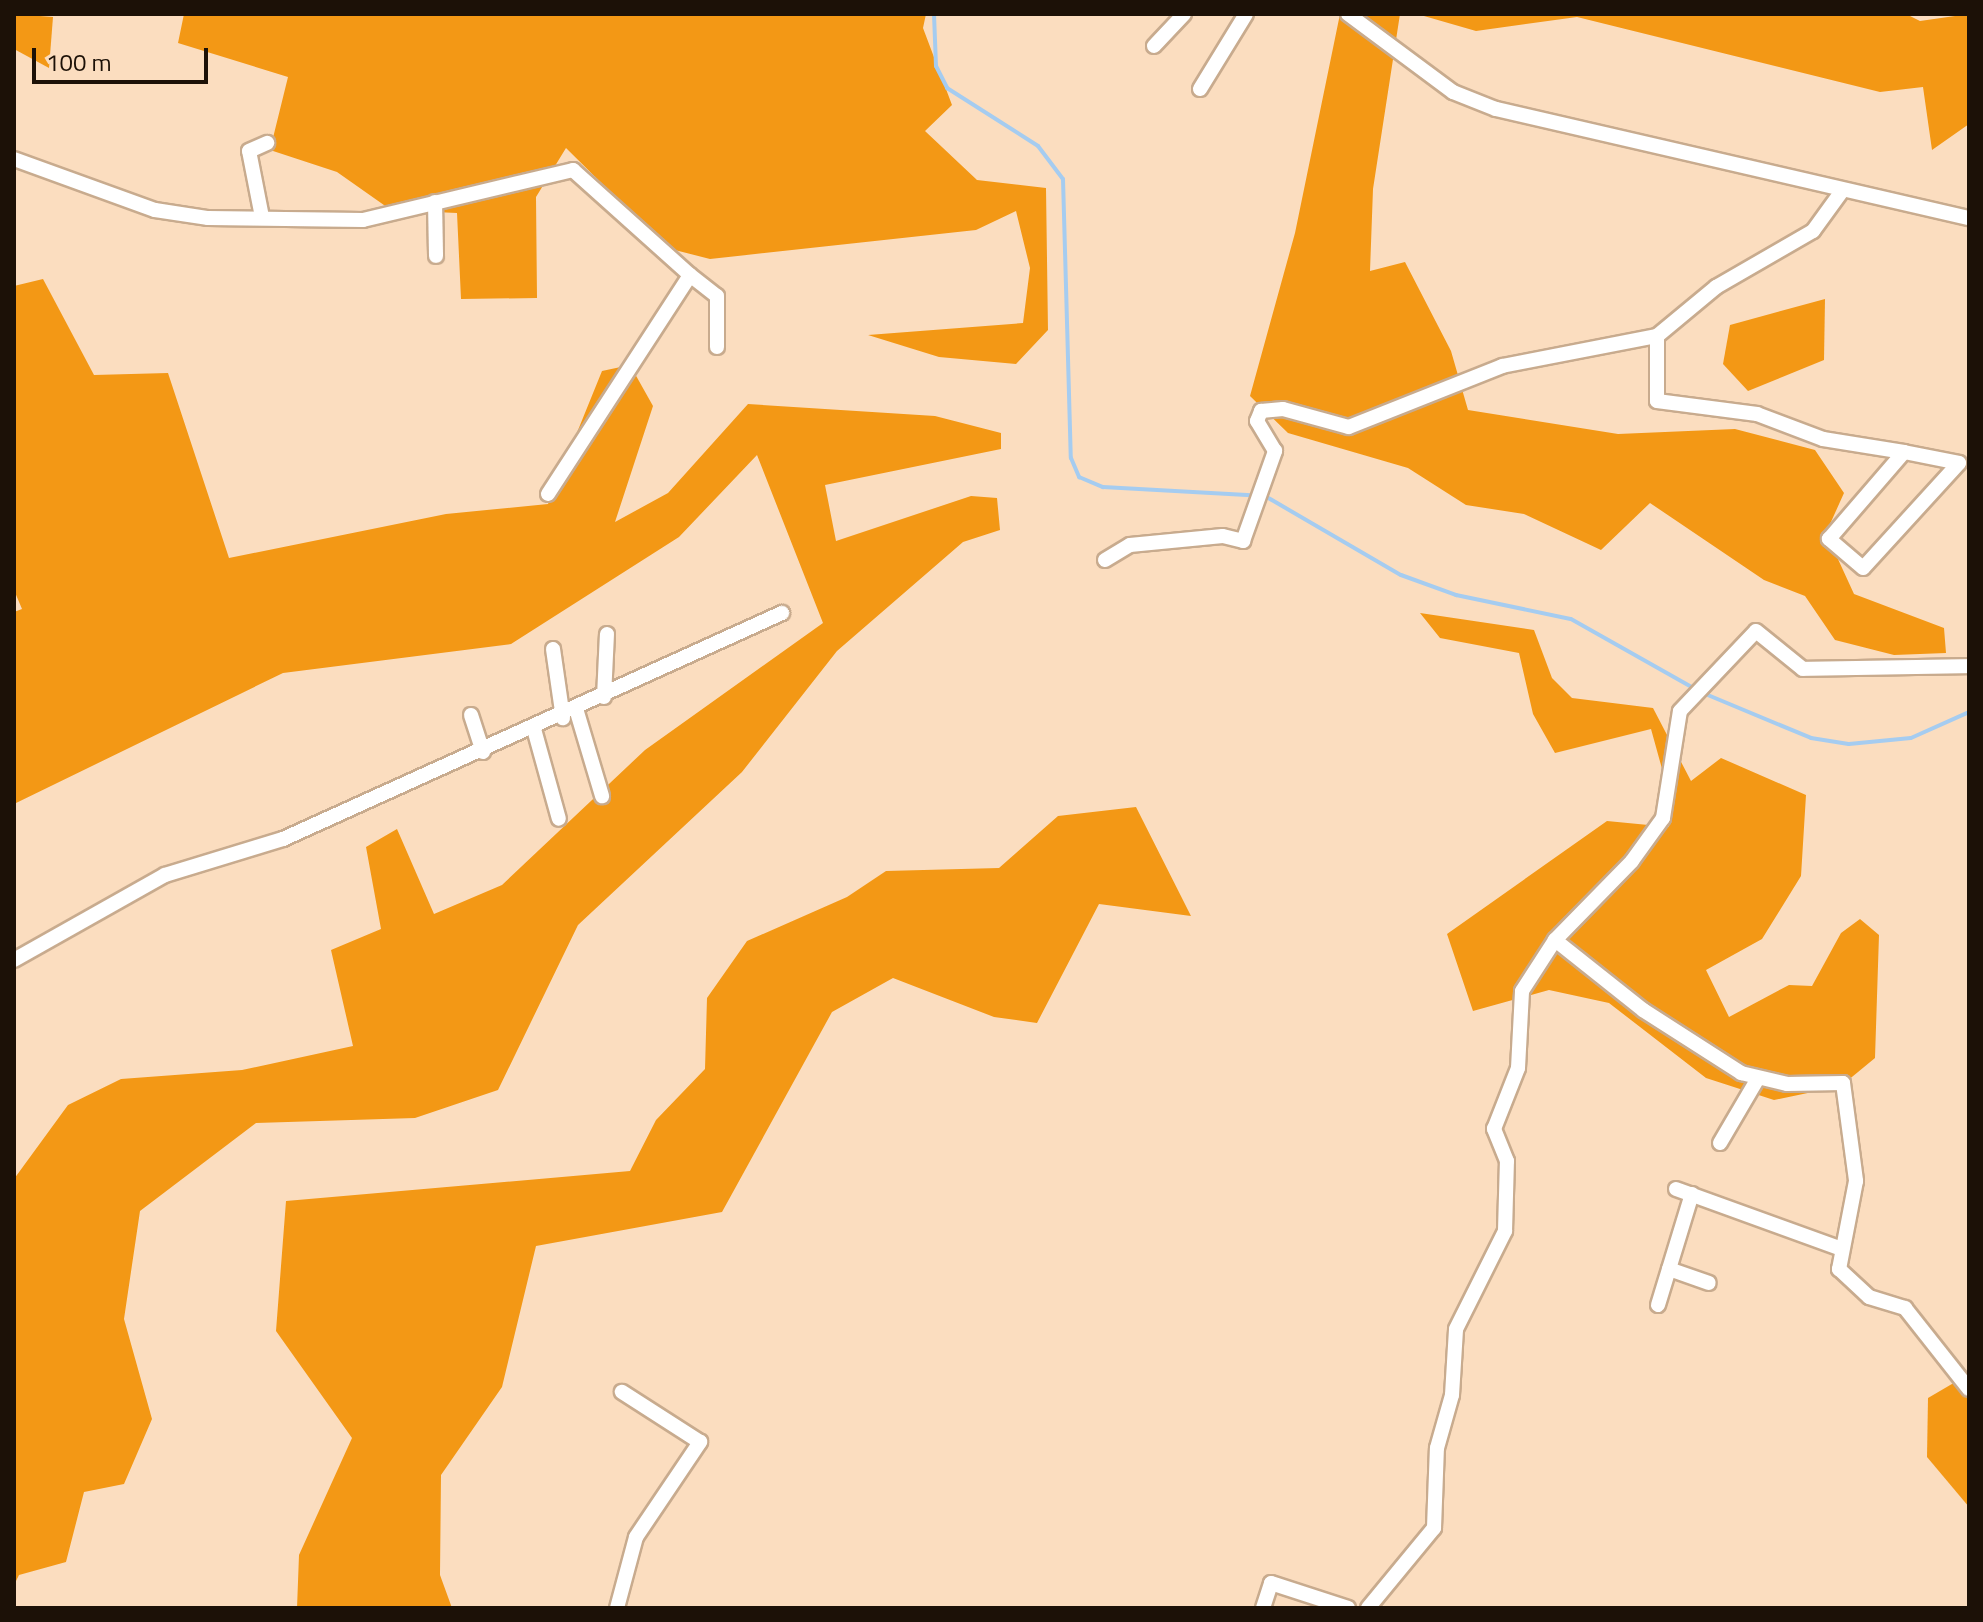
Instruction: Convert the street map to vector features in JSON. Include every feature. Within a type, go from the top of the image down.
[{"type":"street","points":[[1154,46],[1184,14]]},
{"type":"street","points":[[1200,89],[1246,14]]},
{"type":"street","points":[[1348,14],[1472,100],[1842,191],[1969,218]]},
{"type":"street","points":[[262,217],[249,151],[267,143]]},
{"type":"street","points":[[14,159],[155,210],[363,220],[573,170],[717,296],[717,347]]},
{"type":"street","points":[[1105,560],[1130,545],[1223,536],[1243,541],[1275,451],[1257,421],[1261,411],[1283,409],[1349,427],[1502,366],[1657,336],[1716,287],[1813,231],[1842,191]]},
{"type":"street","points":[[435,202],[436,256]]},
{"type":"street","points":[[548,494],[690,275]]},
{"type":"street","points":[[1657,336],[1657,401],[1757,414],[1823,439],[1904,452],[1959,463],[1863,568],[1829,539],[1904,452]]},
{"type":"street","points":[[14,960],[165,875],[283,839],[570,715],[782,613]]},
{"type":"street","points":[[1368,1608],[1434,1528],[1437,1448],[1452,1395],[1456,1329],[1505,1231],[1507,1161],[1494,1129],[1518,1068],[1519,1000],[1555,940],[1650,838],[1672,780],[1675,719],[1756,631],[1803,669],[1969,666]]},
{"type":"street","points":[[604,697],[607,634]]},
{"type":"street","points":[[553,649],[570,715],[602,796]]},
{"type":"street","points":[[471,715],[483,752]]},
{"type":"street","points":[[534,729],[559,819]]},
{"type":"street","points":[[1555,940],[1643,1010],[1757,1080],[1843,1083],[1856,1181],[1839,1248],[1839,1269],[1869,1297],[1905,1308],[1969,1389]]},
{"type":"street","points":[[1720,1143],[1757,1080]]},
{"type":"street","points":[[1676,1189],[1839,1248]]},
{"type":"street","points":[[1658,1305],[1692,1194]]},
{"type":"street","points":[[1669,1269],[1709,1283]]},
{"type":"street","points":[[617,1608],[636,1537],[700,1442],[622,1392]]},
{"type":"street","points":[[1263,1608],[1271,1583],[1348,1608]]},
{"type":"shaded area","points":[[14,14],[53,17],[49,68],[14,49]]},
{"type":"shaded area","points":[[184,14],[926,14],[923,28],[952,105],[925,131],[977,180],[1046,188],[1048,330],[1016,364],[939,357],[868,335],[1023,323],[1030,268],[1016,211],[976,230],[710,259],[667,248],[566,148],[536,197],[537,298],[461,299],[457,213],[391,210],[337,172],[270,150],[288,77],[178,43]]},
{"type":"shaded area","points":[[1340,14],[1400,14],[1373,189],[1370,271],[1405,262],[1451,351],[1468,410],[1618,434],[1735,429],[1815,450],[1844,493],[1826,533],[1854,594],[1944,628],[1946,653],[1894,655],[1835,640],[1805,596],[1764,580],[1650,503],[1601,550],[1524,514],[1466,505],[1408,468],[1288,433],[1250,396],[1295,233]]},
{"type":"shaded area","points":[[1417,14],[1906,14],[1920,21],[1969,14],[1969,124],[1932,150],[1923,87],[1880,92],[1577,17],[1476,31]]},
{"type":"shaded area","points":[[43,279],[94,375],[168,373],[229,558],[446,514],[548,504],[602,371],[630,365],[653,406],[615,522],[668,493],[748,404],[935,416],[1001,433],[1001,449],[825,485],[836,541],[971,496],[997,498],[1000,530],[963,542],[837,651],[742,772],[578,925],[498,1090],[415,1118],[256,1123],[140,1211],[124,1319],[152,1419],[124,1484],[84,1492],[66,1562],[19,1575],[14,1585],[14,1179],[68,1105],[121,1079],[242,1070],[353,1046],[331,950],[381,929],[366,847],[397,829],[434,914],[502,885],[645,750],[823,623],[757,455],[679,537],[511,644],[283,673],[14,804],[14,612],[22,609],[14,590],[14,286]]},
{"type":"shaded area","points":[[1825,299],[1824,360],[1748,391],[1723,364],[1730,325]]},
{"type":"shaded area","points":[[1420,613],[1534,630],[1552,678],[1572,698],[1653,708],[1691,781],[1721,758],[1806,795],[1801,876],[1762,939],[1706,970],[1729,1017],[1789,985],[1812,986],[1841,933],[1860,919],[1879,935],[1875,1058],[1841,1086],[1774,1100],[1706,1078],[1609,1003],[1549,990],[1473,1011],[1447,934],[1607,821],[1669,827],[1664,776],[1651,729],[1555,753],[1533,714],[1519,653],[1440,638]]},
{"type":"shaded area","points":[[1136,807],[1191,916],[1099,904],[1037,1023],[994,1017],[893,978],[832,1012],[722,1212],[536,1246],[502,1387],[441,1475],[440,1575],[452,1608],[297,1608],[299,1555],[352,1438],[276,1331],[286,1201],[630,1171],[656,1120],[705,1069],[707,998],[747,941],[847,897],[886,871],[999,868],[1058,816]]},
{"type":"shaded area","points":[[1969,1374],[1969,1507],[1927,1457],[1928,1398]]},
{"type":"waterway","points":[[934,14],[936,66],[947,88],[1038,146],[1063,179],[1071,458],[1079,477],[1103,487],[1265,496],[1401,575],[1456,595],[1571,619],[1695,689]]},
{"type":"waterway","points":[[1703,693],[1811,738],[1849,744],[1911,738],[1969,712]]}]
